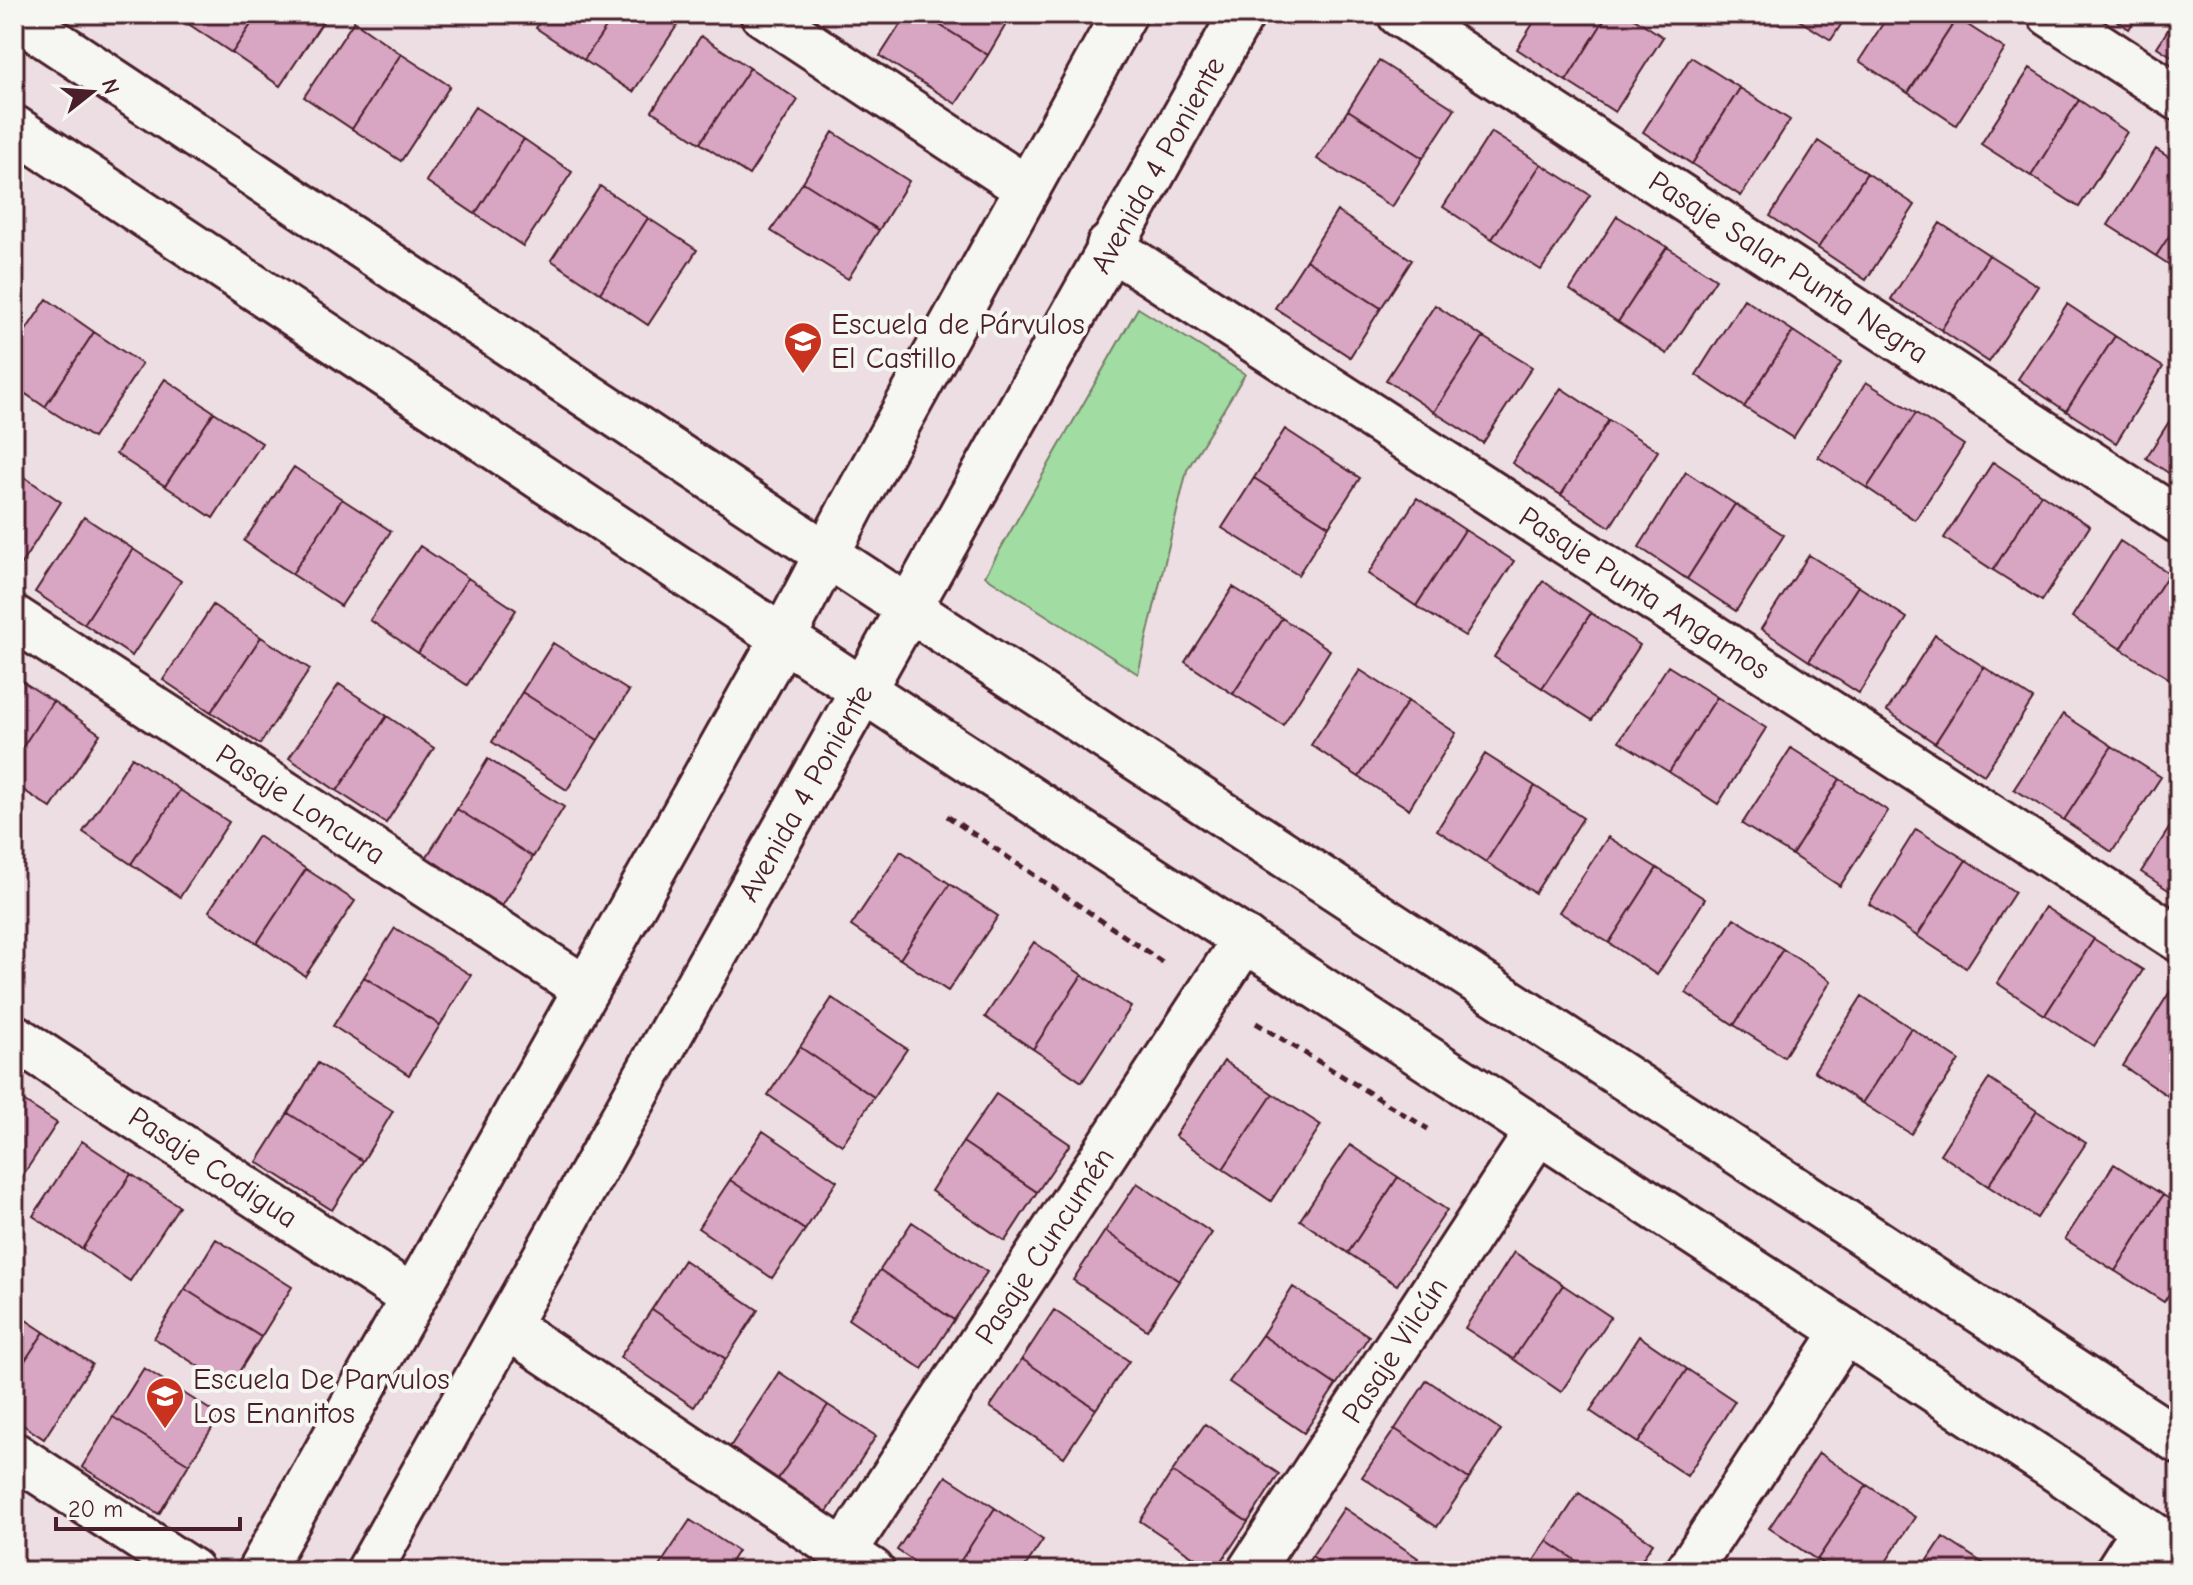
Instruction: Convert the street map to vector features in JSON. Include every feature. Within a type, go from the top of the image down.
[{"type":"street","points":[[763,14],[1026,188]]},
{"type":"street","points":[[260,1571],[783,638],[1026,188],[1124,14]]},
{"type":"street","name":"Avenida 4 Poniente","points":[[369,1571],[1109,246],[1242,14]]},
{"type":"street","name":"Pasaje Salar Punta Negra","points":[[1400,14],[2179,521]]},
{"type":"street","points":[[2050,14],[2179,98]]},
{"type":"street","points":[[14,15],[907,608],[2179,1441]]},
{"type":"street","points":[[14,128],[862,690],[1845,1331],[2161,1541],[2118,1571]]},
{"type":"street","name":"Pasaje Punta Angamos","points":[[1109,246],[2179,939]]},
{"type":"street","name":"Pasaje Loncura","points":[[14,618],[586,989]]},
{"type":"street","name":"Pasaje Cuncumén","points":[[858,1562],[1245,939]]},
{"type":"street","name":"Pasaje Codigua","points":[[14,1037],[413,1298]]},
{"type":"street","name":"Pasaje Vilcún","points":[[1250,1571],[1538,1131]]},
{"type":"street","points":[[507,1326],[858,1562]]},
{"type":"street","points":[[1688,1571],[1845,1331]]},
{"type":"street","points":[[14,1455],[191,1571]]},
{"type":"green space","points":[[1138,308],[1245,374],[1187,470],[1138,674],[985,576]]},
{"type":"building","points":[[189,14],[258,14],[232,53],[184,21]]},
{"type":"building","points":[[258,14],[328,14],[280,86],[232,53]]},
{"type":"building","points":[[545,14],[615,14],[584,60],[536,28]]},
{"type":"building","points":[[615,14],[676,14],[682,18],[633,92],[584,60]]},
{"type":"building","points":[[907,14],[922,14],[988,55],[956,104],[880,56]]},
{"type":"building","points":[[922,14],[1012,14],[988,55]]},
{"type":"building","points":[[1539,14],[1608,14],[1566,81],[1517,49]]},
{"type":"building","points":[[1608,14],[1628,14],[1663,37],[1615,112],[1566,81]]},
{"type":"building","points":[[1789,14],[1848,14],[1831,40]]},
{"type":"building","points":[[1889,14],[1951,14],[1957,18],[1908,93],[1859,61]]},
{"type":"building","points":[[2107,14],[2139,14],[2129,29]]},
{"type":"building","points":[[2179,14],[2179,61],[2157,47]]},
{"type":"building","points":[[1957,18],[2005,49],[1956,125],[1908,93]]},
{"type":"building","points":[[354,21],[401,54],[352,129],[304,97]]},
{"type":"building","points":[[701,36],[750,68],[700,143],[652,111]]},
{"type":"building","points":[[401,54],[450,86],[401,161],[352,129]]},
{"type":"building","points":[[1691,57],[1740,88],[1692,164],[1643,132]]},
{"type":"building","points":[[1379,61],[1455,109],[1423,158],[1348,110]]},
{"type":"building","points":[[750,68],[798,100],[749,175],[700,143]]},
{"type":"building","points":[[2030,68],[2079,100],[2031,176],[1981,144]]},
{"type":"building","points":[[1740,88],[1790,120],[1741,196],[1692,164]]},
{"type":"building","points":[[2079,100],[2127,132],[2079,207],[2031,176]]},
{"type":"building","points":[[475,107],[524,139],[475,214],[426,181]]},
{"type":"building","points":[[1348,110],[1423,158],[1392,207],[1317,159]]},
{"type":"building","points":[[833,132],[909,181],[879,230],[803,182]]},
{"type":"building","points":[[1491,132],[1541,164],[1492,239],[1443,207]]},
{"type":"building","points":[[524,139],[572,172],[523,246],[475,214]]},
{"type":"building","points":[[1818,141],[1867,173],[1818,248],[1770,216]]},
{"type":"building","points":[[2156,149],[2179,164],[2179,221],[2156,256],[2108,225]]},
{"type":"building","points":[[1541,164],[1590,195],[1541,270],[1492,239]]},
{"type":"building","points":[[1867,173],[1915,205],[1866,280],[1818,248]]},
{"type":"building","points":[[803,182],[879,230],[848,279],[771,231]]},
{"type":"building","points":[[600,186],[648,218],[600,293],[551,260]]},
{"type":"building","points":[[1337,211],[1412,260],[1381,308],[1306,260]]},
{"type":"building","points":[[1617,216],[1667,247],[1618,322],[1570,290]]},
{"type":"building","points":[[648,218],[697,250],[648,325],[600,293]]},
{"type":"building","points":[[2179,221],[2179,271],[2156,256]]},
{"type":"building","points":[[1940,223],[1989,255],[1941,330],[1891,299]]},
{"type":"building","points":[[1667,247],[1716,279],[1667,354],[1618,322]]},
{"type":"building","points":[[1989,255],[2038,286],[1989,362],[1941,330]]},
{"type":"building","points":[[1306,260],[1381,308],[1350,357],[1275,308]]},
{"type":"building","points":[[47,299],[94,332],[45,407],[14,386],[14,348]]},
{"type":"building","points":[[1744,299],[1793,331],[1744,407],[1696,375]]},
{"type":"building","points":[[2067,304],[2115,336],[2066,411],[2018,379]]},
{"type":"building","points":[[1435,305],[1483,337],[1434,412],[1386,380]]},
{"type":"building","points":[[1793,331],[1841,363],[1793,438],[1744,407]]},
{"type":"building","points":[[94,332],[142,364],[93,438],[45,407]]},
{"type":"building","points":[[2115,336],[2163,367],[2116,443],[2066,411]]},
{"type":"building","points":[[1483,337],[1532,367],[1483,443],[1434,412]]},
{"type":"building","points":[[165,379],[214,412],[165,486],[116,454]]},
{"type":"building","points":[[1866,382],[1916,413],[1867,488],[1818,457]]},
{"type":"building","points":[[1561,388],[1609,420],[1561,495],[1512,463]]},
{"type":"building","points":[[2179,406],[2179,480],[2146,458]]},
{"type":"building","points":[[214,412],[262,443],[213,518],[165,486]]},
{"type":"building","points":[[1916,413],[1964,445],[1915,520],[1867,488]]},
{"type":"building","points":[[1609,420],[1658,451],[1610,527],[1561,495]]},
{"type":"building","points":[[1285,429],[1360,478],[1329,526],[1254,478]]},
{"type":"building","points":[[1993,462],[2041,494],[1993,570],[1944,538]]},
{"type":"building","points":[[294,467],[342,499],[292,574],[244,541]]},
{"type":"building","points":[[14,470],[61,502],[14,575]]},
{"type":"building","points":[[1686,472],[1735,504],[1687,579],[1639,547]]},
{"type":"building","points":[[1254,478],[1329,526],[1298,575],[1222,528]]},
{"type":"building","points":[[2041,494],[2090,526],[2042,601],[1993,570]]},
{"type":"building","points":[[1417,498],[1465,530],[1416,606],[1368,574]]},
{"type":"building","points":[[342,499],[391,531],[341,606],[292,574]]},
{"type":"building","points":[[1735,504],[1784,535],[1736,611],[1687,579]]},
{"type":"building","points":[[84,517],[133,549],[84,624],[35,592]]},
{"type":"building","points":[[1465,530],[1514,561],[1465,636],[1416,606]]},
{"type":"building","points":[[2120,541],[2169,573],[2121,649],[2072,617]]},
{"type":"building","points":[[420,546],[468,578],[418,653],[370,620]]},
{"type":"building","points":[[133,549],[181,581],[132,656],[84,624]]},
{"type":"building","points":[[1809,555],[1858,586],[1809,661],[1761,629]]},
{"type":"building","points":[[2169,573],[2179,579],[2179,665],[2170,679],[2121,649]]},
{"type":"building","points":[[468,578],[516,610],[467,685],[418,653]]},
{"type":"building","points":[[1543,581],[1591,613],[1542,688],[1494,657]]},
{"type":"building","points":[[1858,586],[1907,618],[1859,693],[1809,661]]},
{"type":"building","points":[[1233,587],[1282,618],[1233,694],[1185,662]]},
{"type":"building","points":[[213,605],[261,637],[211,712],[163,680]]},
{"type":"building","points":[[1591,613],[1640,645],[1592,720],[1542,688]]},
{"type":"building","points":[[1282,618],[1330,650],[1283,725],[1233,694]]},
{"type":"building","points":[[1935,635],[1984,667],[1935,743],[1887,711]]},
{"type":"building","points":[[261,637],[310,669],[260,744],[211,712]]},
{"type":"building","points":[[553,643],[629,691],[598,740],[522,692]]},
{"type":"building","points":[[1668,666],[1717,697],[1669,772],[1619,741]]},
{"type":"building","points":[[1984,667],[2033,699],[1984,775],[1935,743]]},
{"type":"building","points":[[1360,670],[1408,701],[1359,777],[1311,745]]},
{"type":"building","points":[[14,676],[53,701],[14,760]]},
{"type":"building","points":[[339,684],[387,716],[337,791],[289,758]]},
{"type":"building","points":[[522,692],[598,740],[567,790],[492,742]]},
{"type":"building","points":[[1717,697],[1766,728],[1718,804],[1669,772]]},
{"type":"building","points":[[53,701],[100,734],[51,808],[14,784],[14,760]]},
{"type":"building","points":[[1408,701],[1456,733],[1409,809],[1359,777]]},
{"type":"building","points":[[2063,714],[2112,746],[2064,820],[2014,789]]},
{"type":"building","points":[[387,716],[434,748],[386,823],[337,791]]},
{"type":"building","points":[[2112,746],[2161,777],[2112,852],[2064,820]]},
{"type":"building","points":[[1791,748],[1840,779],[1792,855],[1742,824]]},
{"type":"building","points":[[1485,754],[1535,786],[1486,862],[1437,830]]},
{"type":"building","points":[[132,757],[180,790],[131,864],[83,832]]},
{"type":"building","points":[[488,759],[564,807],[533,857],[457,809]]},
{"type":"building","points":[[1840,779],[1888,811],[1840,886],[1792,855]]},
{"type":"building","points":[[1535,786],[1583,818],[1535,893],[1486,862]]},
{"type":"building","points":[[180,790],[229,822],[180,897],[131,864]]},
{"type":"building","points":[[457,809],[533,857],[502,906],[426,858]]},
{"type":"building","points":[[2179,813],[2179,897],[2141,872]]},
{"type":"building","points":[[1916,829],[1966,860],[1917,936],[1869,904]]},
{"type":"building","points":[[258,836],[306,869],[257,943],[209,911]]},
{"type":"building","points":[[1608,837],[1657,868],[1609,943],[1559,912]]},
{"type":"building","points":[[901,851],[950,884],[900,959],[851,926]]},
{"type":"building","points":[[1966,860],[2015,892],[1966,968],[1917,936]]},
{"type":"building","points":[[1657,868],[1705,899],[1657,975],[1609,943]]},
{"type":"building","points":[[306,869],[355,901],[305,976],[257,943]]},
{"type":"building","points":[[950,884],[998,916],[948,991],[900,959]]},
{"type":"building","points":[[2045,907],[2094,939],[2045,1015],[1997,983]]},
{"type":"building","points":[[1734,918],[1783,949],[1734,1025],[1686,993]]},
{"type":"building","points":[[395,928],[471,975],[440,1025],[364,977]]},
{"type":"building","points":[[2094,939],[2143,970],[2094,1046],[2045,1015]]},
{"type":"building","points":[[1034,942],[1082,975],[1033,1049],[985,1017]]},
{"type":"building","points":[[1783,949],[1831,981],[1784,1057],[1734,1025]]},
{"type":"building","points":[[1082,975],[1131,1007],[1082,1082],[1033,1049]]},
{"type":"building","points":[[364,977],[440,1025],[409,1075],[333,1026]]},
{"type":"building","points":[[2171,990],[2179,995],[2179,1086],[2171,1098],[2123,1066]]},
{"type":"building","points":[[1862,996],[1911,1028],[1862,1103],[1814,1071]]},
{"type":"building","points":[[832,998],[907,1049],[874,1097],[800,1047]]},
{"type":"building","points":[[1911,1028],[1959,1060],[1911,1134],[1862,1103]]},
{"type":"building","points":[[800,1047],[874,1097],[842,1145],[768,1095]]},
{"type":"building","points":[[1224,1061],[1273,1094],[1223,1169],[1175,1136]]},
{"type":"building","points":[[318,1063],[393,1111],[363,1161],[288,1113]]},
{"type":"building","points":[[1989,1079],[2037,1111],[1988,1186],[1940,1154]]},
{"type":"building","points":[[996,1094],[1070,1144],[1037,1192],[963,1142]]},
{"type":"building","points":[[1273,1094],[1321,1125],[1271,1201],[1223,1169]]},
{"type":"building","points":[[14,1095],[57,1123],[14,1189]]},
{"type":"building","points":[[2037,1111],[2086,1143],[2037,1218],[1988,1186]]},
{"type":"building","points":[[288,1113],[363,1161],[332,1210],[257,1162]]},
{"type":"building","points":[[763,1131],[837,1181],[805,1230],[730,1180]]},
{"type":"building","points":[[82,1141],[131,1174],[82,1249],[33,1216]]},
{"type":"building","points":[[963,1142],[1037,1192],[1005,1241],[931,1191]]},
{"type":"building","points":[[1350,1145],[1398,1177],[1348,1253],[1300,1220]]},
{"type":"building","points":[[2114,1164],[2163,1195],[2115,1271],[2065,1239]]},
{"type":"building","points":[[131,1174],[179,1206],[130,1281],[82,1249]]},
{"type":"building","points":[[1398,1177],[1447,1210],[1397,1285],[1348,1253]]},
{"type":"building","points":[[730,1180],[805,1230],[772,1278],[698,1228]]},
{"type":"building","points":[[1137,1183],[1212,1233],[1179,1281],[1105,1231]]},
{"type":"building","points":[[2163,1195],[2179,1205],[2179,1278],[2164,1302],[2115,1271]]},
{"type":"building","points":[[912,1222],[987,1272],[954,1320],[880,1270]]},
{"type":"building","points":[[1105,1231],[1179,1281],[1147,1330],[1073,1280]]},
{"type":"building","points":[[216,1239],[292,1287],[261,1337],[185,1289]]},
{"type":"building","points":[[1514,1252],[1563,1285],[1513,1359],[1465,1328]]},
{"type":"building","points":[[684,1260],[758,1310],[726,1359],[652,1309]]},
{"type":"building","points":[[880,1270],[954,1320],[922,1369],[848,1319]]},
{"type":"building","points":[[1563,1285],[1611,1317],[1561,1392],[1513,1359]]},
{"type":"building","points":[[1293,1287],[1369,1336],[1336,1385],[1262,1335]]},
{"type":"building","points":[[185,1289],[261,1337],[230,1386],[154,1338]]},
{"type":"building","points":[[652,1309],[726,1359],[694,1407],[620,1357]]},
{"type":"building","points":[[1054,1310],[1129,1361],[1096,1409],[1022,1359]]},
{"type":"building","points":[[14,1312],[44,1332],[14,1377]]},
{"type":"building","points":[[44,1332],[92,1364],[44,1439],[14,1419],[14,1377]]},
{"type":"building","points":[[1262,1335],[1336,1385],[1304,1433],[1229,1382]]},
{"type":"building","points":[[1639,1336],[1687,1369],[1638,1443],[1590,1411]]},
{"type":"building","points":[[1022,1359],[1096,1409],[1064,1457],[990,1407]]},
{"type":"building","points":[[144,1368],[220,1416],[189,1464],[113,1417]]},
{"type":"building","points":[[1687,1369],[1735,1401],[1687,1476],[1638,1443]]},
{"type":"building","points":[[779,1372],[828,1405],[778,1479],[730,1447]]},
{"type":"building","points":[[1427,1380],[1501,1430],[1469,1479],[1395,1429]]},
{"type":"building","points":[[828,1405],[876,1436],[827,1512],[778,1479]]},
{"type":"building","points":[[113,1417],[189,1464],[159,1514],[82,1467]]},
{"type":"building","points":[[1205,1424],[1279,1474],[1248,1522],[1172,1472]]},
{"type":"building","points":[[1395,1429],[1469,1479],[1437,1527],[1362,1477]]},
{"type":"building","points":[[1819,1453],[1867,1485],[1817,1560],[1769,1528]]},
{"type":"building","points":[[1172,1472],[1248,1522],[1215,1571],[1140,1521]]},
{"type":"building","points":[[946,1476],[995,1508],[954,1571],[928,1571],[897,1550]]},
{"type":"building","points":[[1867,1485],[1915,1517],[1880,1571],[1834,1571],[1817,1560]]},
{"type":"building","points":[[1579,1493],[1653,1543],[1634,1571],[1591,1571],[1547,1541]]},
{"type":"building","points":[[995,1508],[1043,1540],[1022,1571],[954,1571]]},
{"type":"building","points":[[1344,1508],[1418,1558],[1409,1571],[1333,1571],[1312,1556]]},
{"type":"building","points":[[690,1520],[738,1551],[725,1571],[656,1571]]},
{"type":"building","points":[[1943,1537],[1992,1569],[1921,1571]]},
{"type":"building","points":[[1547,1541],[1591,1571],[1527,1571]]},
{"type":"building","points":[[1312,1556],[1333,1571],[1302,1571]]},
{"type":"building","points":[[1071,1560],[1087,1571],[1063,1571]]},
{"type":"place","name":"Escuela de Párvulos El Castillo","points":[[803,375]]},
{"type":"place","name":"Escuela De Parvulos Los Enanitos","points":[[165,1430]]}]
